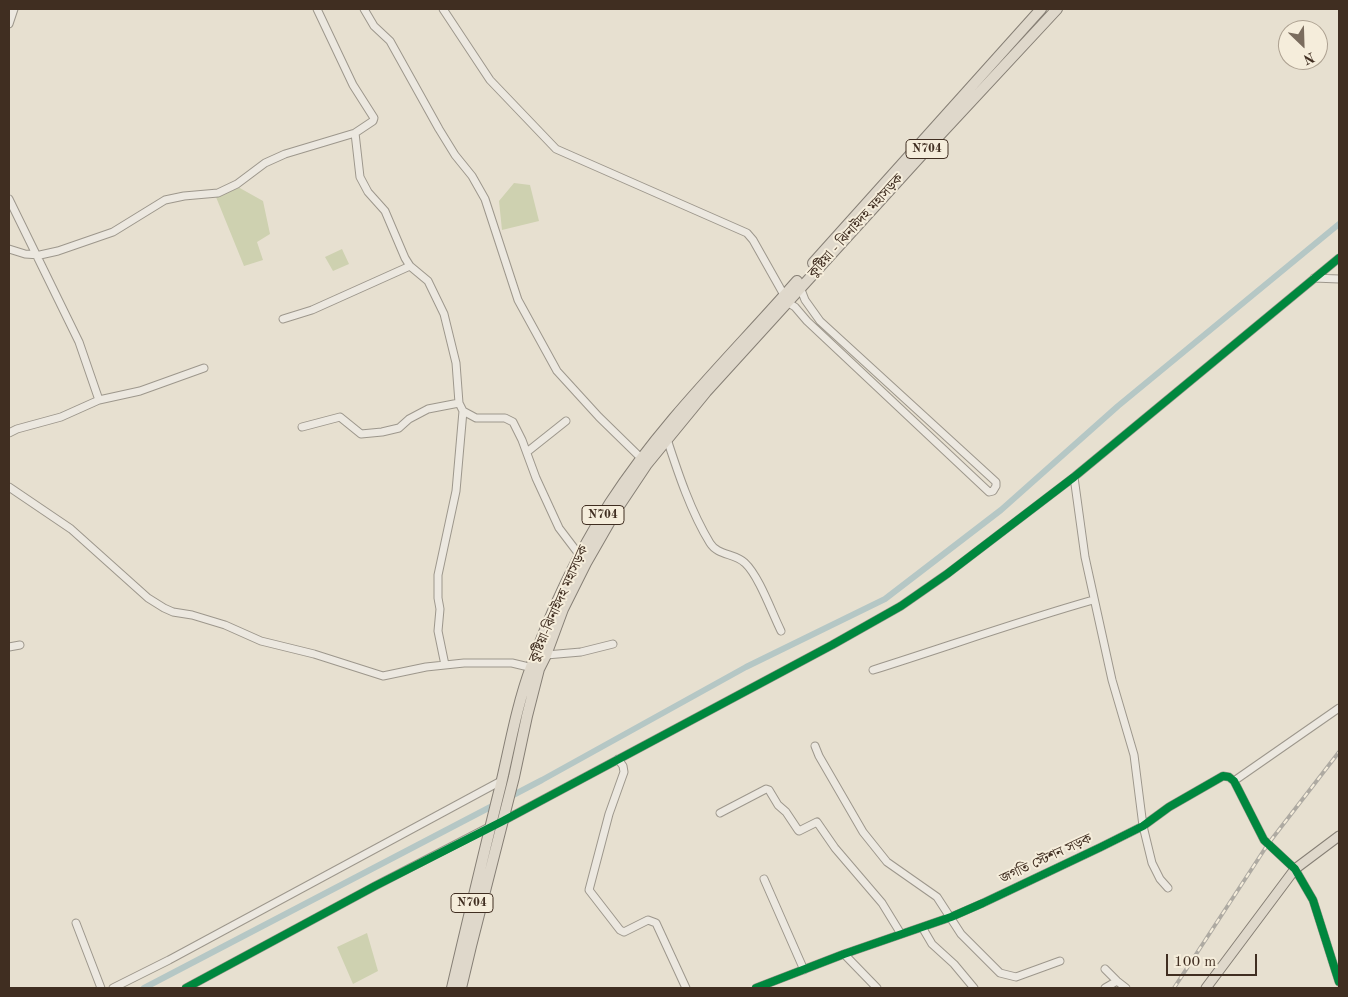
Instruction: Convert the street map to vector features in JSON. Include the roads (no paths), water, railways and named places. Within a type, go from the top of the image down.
[{"type":"highway","name":"কুষ্টিয়া - ঝিনাইদহ মহাসড়ক","points":[[792,293],[1041,9]]},
{"type":"highway","name":"কুষ্টিয়া - ঝিনাইদহ মহাসড়ক","points":[[792,293],[1057,9]]},
{"type":"highway","name":"কুষ্টিয়া-ঝিনাইদহ মহাসড়ক","points":[[644,461],[667,439],[792,293]]},
{"type":"highway","name":"কুষ্টিয়া-ঝিনাইদহ মহাসড়ক","points":[[462,988],[468,939],[491,823],[518,712],[556,605],[621,495],[699,388],[792,293]]},
{"type":"highway","name":"কুষ্টিয়া-ঝিনাইদহ মহাসড়ক","points":[[452,988],[503,821],[514,777],[535,668],[546,655],[583,559]]},
{"type":"main road","points":[[1206,988],[1295,869],[1339,836]]},
{"type":"street","points":[[9,24],[14,9]]},
{"type":"street","points":[[9,250],[37,255],[58,251],[113,232],[165,200],[218,193],[237,184],[264,163],[355,133],[373,121],[374,118],[353,85],[317,9]]},
{"type":"street","points":[[364,9],[374,26],[390,41],[439,130],[472,176],[485,199],[518,300],[557,371],[598,416],[644,461]]},
{"type":"street","points":[[443,9],[490,80],[556,149],[747,233],[792,293],[795,307],[807,321],[982,486],[989,492],[993,491],[996,482],[820,321],[806,300],[792,293]]},
{"type":"street","points":[[355,133],[360,177],[368,192],[385,211],[405,258],[410,266],[428,281],[444,314],[456,363],[459,404],[463,411],[476,418],[505,418],[513,422],[559,528],[583,559]]},
{"type":"street","points":[[9,199],[79,342],[99,400]]},
{"type":"street","points":[[186,988],[491,823],[503,821],[832,645],[901,606],[947,574],[1074,477],[1339,258]]},
{"type":"street","points":[[283,319],[312,310],[410,266]]},
{"type":"street","points":[[1314,278],[1339,279]]},
{"type":"street","points":[[9,433],[61,417],[99,400],[140,391],[204,368]]},
{"type":"street","points":[[302,427],[340,416],[361,434],[382,432],[399,428],[409,419],[428,409],[459,404]]},
{"type":"street","points":[[445,665],[438,631],[440,609],[438,575],[456,491],[463,411]]},
{"type":"street","points":[[527,452],[566,421]]},
{"type":"street","points":[[667,439],[687,494],[710,544],[717,551],[745,562],[754,574],[781,631]]},
{"type":"street","points":[[1074,477],[1084,558],[1112,680],[1134,755],[1143,826],[1152,863],[1160,879],[1168,888]]},
{"type":"street","points":[[9,486],[71,529],[125,578],[164,608],[225,625],[261,641],[314,654],[383,676],[445,665],[512,663],[535,668]]},
{"type":"street","points":[[873,670],[1030,618],[1093,600]]},
{"type":"street","points":[[546,655],[581,652],[613,644]]},
{"type":"street","points":[[9,647],[20,645]]},
{"type":"street","points":[[1339,708],[1234,781],[1264,840],[1295,869],[1313,900],[1337,962],[1339,982]]},
{"type":"street","points":[[815,746],[864,832],[887,862],[937,897],[961,934],[1000,973],[1016,977],[1060,962]]},
{"type":"street","points":[[618,759],[624,766],[624,772],[609,814],[589,890],[620,930],[624,932],[648,920],[656,923],[686,988]]},
{"type":"street","name":"জগতি স্টেশন সড়ক","points":[[756,988],[951,916],[1143,826],[1169,807],[1223,776],[1229,777],[1234,781]]},
{"type":"street","points":[[113,988],[220,933],[501,782]]},
{"type":"street","points":[[720,813],[766,789],[769,790],[778,805],[786,812],[799,831],[817,822],[835,848],[882,903],[901,934]]},
{"type":"street","points":[[764,879],[804,970]]},
{"type":"street","points":[[76,923],[102,988]]},
{"type":"street","points":[[922,927],[932,944],[954,964],[974,988]]},
{"type":"street","points":[[844,954],[877,988]]},
{"type":"street","points":[[1105,969],[1126,988]]},
{"type":"street","points":[[1106,988],[1117,981]]},
{"type":"waterway","points":[[144,988],[542,780],[746,667],[885,599],[1001,510],[1118,406],[1339,224]]},
{"type":"railway","points":[[1174,988],[1268,844],[1339,752]]}]
